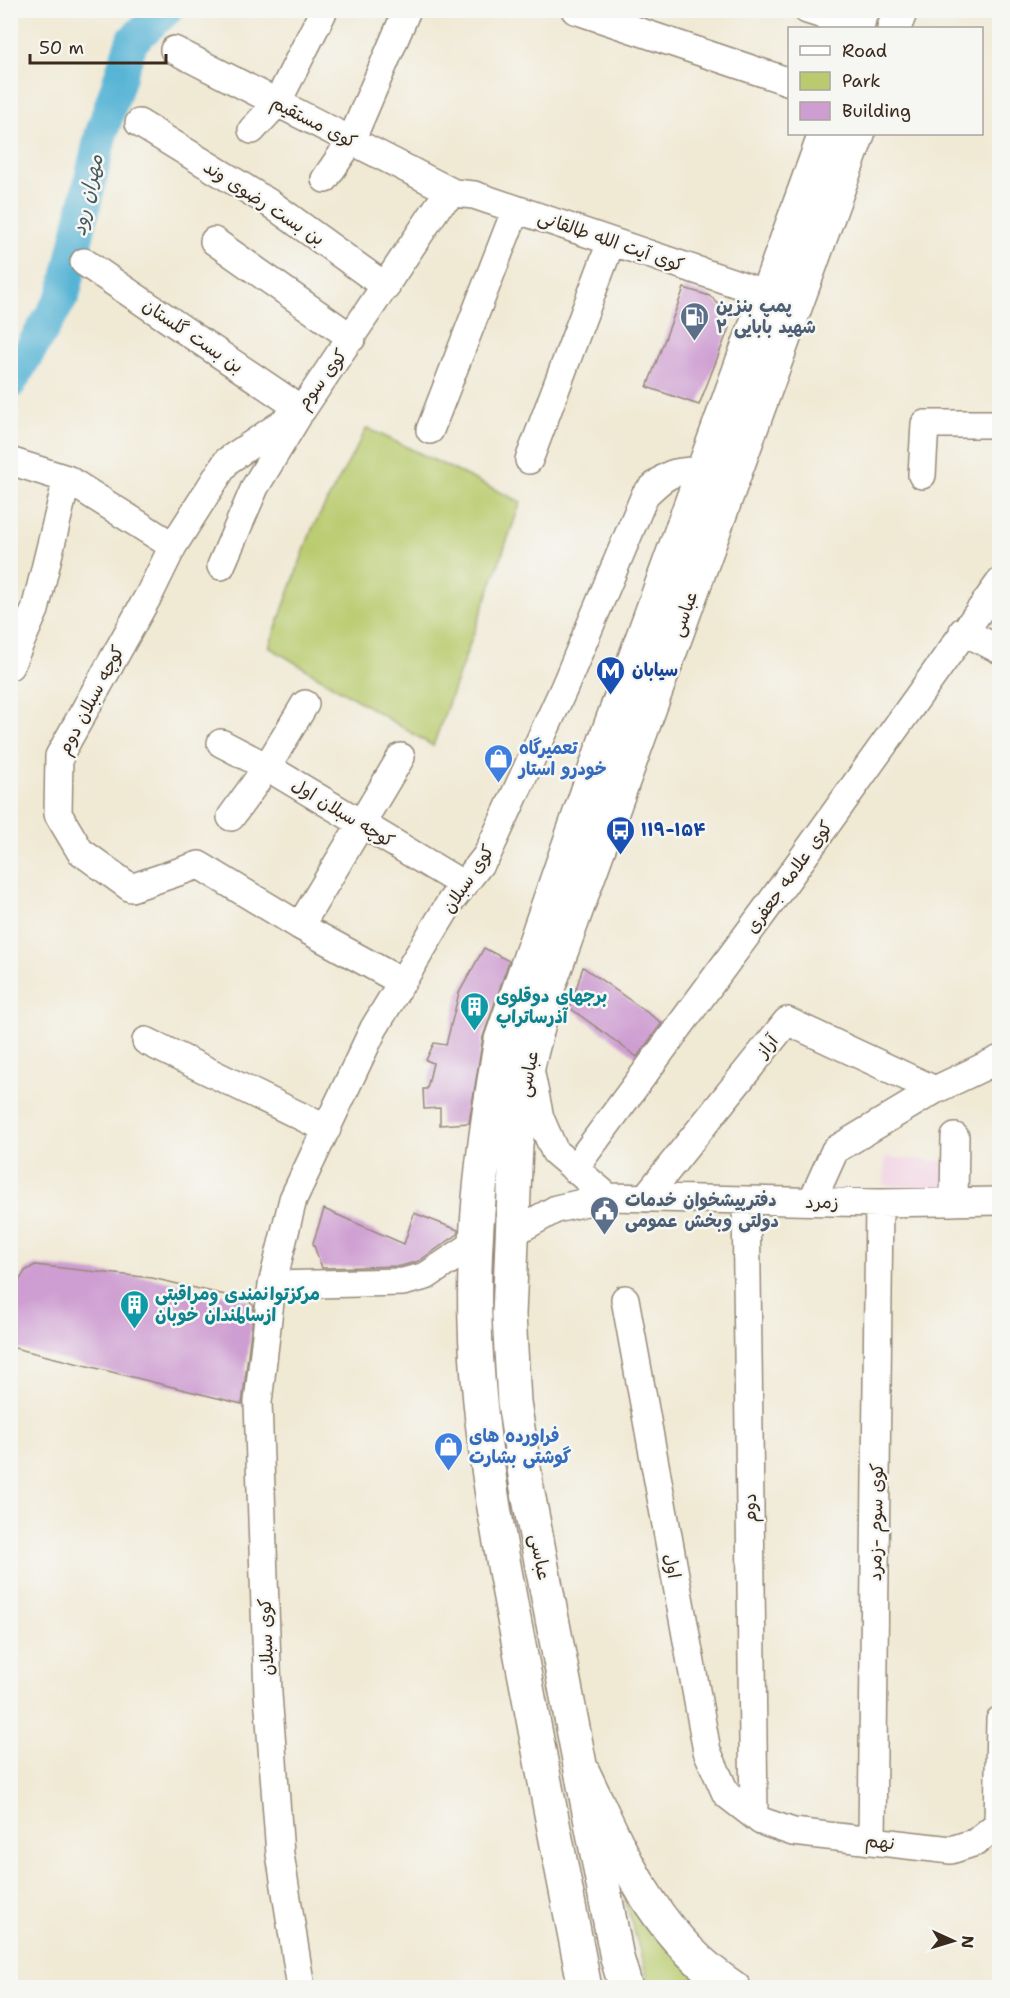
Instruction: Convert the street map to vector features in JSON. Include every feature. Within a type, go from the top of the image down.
[{"type":"main road","name":"عباسى","points":[[585,1988],[493,1513],[481,1417],[475,1336],[474,1244],[491,1092],[501,1040],[619,746],[817,202],[825,135]]},
{"type":"main road","name":"عباسى","points":[[626,1988],[617,1958],[583,1772],[526,1488],[514,1402],[509,1315],[516,1144],[529,1062],[548,988],[703,471],[767,294],[817,202],[857,135]]},
{"type":"main road","points":[[583,1772],[638,1887],[669,1932],[705,1969],[734,1988]]},
{"type":"street","points":[[252,130],[277,103],[324,10]]},
{"type":"street","points":[[325,179],[351,141],[407,10]]},
{"type":"street","points":[[575,10],[788,82]]},
{"type":"street","points":[[807,10],[858,22]]},
{"type":"street","name":"کوی مستقیم","points":[[174,50],[454,194]]},
{"type":"street","name":"بن بست رضوی وند","points":[[139,123],[271,204],[386,287]]},
{"type":"street","name":"کوی سوم","points":[[173,546],[227,461],[302,410],[439,205],[454,194]]},
{"type":"street","name":"کوی آیت الله طالقانی","points":[[454,194],[474,195],[767,294]]},
{"type":"street","points":[[430,430],[516,209]]},
{"type":"street","points":[[214,241],[352,338]]},
{"type":"street","points":[[529,460],[611,242]]},
{"type":"street","name":"بن بست گلستان","points":[[84,262],[302,410]]},
{"type":"street","points":[[221,566],[255,487],[302,410]]},
{"type":"street","points":[[922,475],[925,424],[999,424]]},
{"type":"street","points":[[10,461],[67,479],[173,546]]},
{"type":"street","name":"کوی سبلان","points":[[301,1988],[280,1854],[268,1694],[258,1402],[272,1285],[293,1199],[374,1029],[464,885],[487,855],[564,688],[645,495],[659,481],[678,470],[703,471]]},
{"type":"street","points":[[10,666],[35,610],[67,479]]},
{"type":"street","name":"کوچه سبلان دوم","points":[[173,546],[59,756],[58,814],[80,851],[131,888],[199,865],[300,926],[402,982]]},
{"type":"street","name":"کوی علامه جعفری","points":[[574,1169],[769,905],[999,582]]},
{"type":"street","points":[[963,631],[999,650]]},
{"type":"street","points":[[231,817],[267,767],[305,704]]},
{"type":"street","name":"کوچه سبلان اول","points":[[221,743],[267,767],[464,885]]},
{"type":"street","points":[[300,926],[401,757]]},
{"type":"street","name":"آراز","points":[[645,1198],[787,1021],[935,1090]]},
{"type":"street","points":[[146,1041],[327,1129]]},
{"type":"street","points":[[812,1202],[835,1150],[935,1090],[999,1059]]},
{"type":"street","points":[[529,1062],[540,1118],[555,1152],[608,1197]]},
{"type":"street","points":[[954,1202],[955,1137]]},
{"type":"street","name":"زمرد","points":[[512,1234],[556,1209],[608,1197],[879,1203],[999,1201]]},
{"type":"street","name":"دوم","points":[[746,1200],[754,1815]]},
{"type":"street","name":"کوی سوم -زمرد","points":[[872,1841],[879,1203]]},
{"type":"street","points":[[272,1285],[403,1282],[426,1276],[474,1244]]},
{"type":"street","name":"اول","points":[[625,1299],[707,1751],[726,1794],[754,1815]]},
{"type":"street","points":[[999,1720],[999,1823]]},
{"type":"street","name":"نهم","points":[[754,1815],[793,1832],[951,1850],[976,1842],[999,1823]]},
{"type":"shaded area","points":[[885,1157],[948,1162],[948,1188],[884,1185]]},
{"type":"green space","points":[[367,428],[521,502],[433,746],[269,647],[312,529]]},
{"type":"green space","points":[[622,1889],[711,1987],[650,1987]]},
{"type":"building","points":[[684,288],[710,296],[723,308],[729,328],[699,405],[647,387]]},
{"type":"building","name":"برجهای دوقلوی آذرساتراپ","points":[[484,948],[509,961],[483,1037],[469,1123],[440,1125],[440,1108],[424,1109],[423,1089],[427,1089],[433,1063],[426,1060],[434,1043],[446,1045],[459,993]]},
{"type":"building","points":[[583,967],[662,1023],[637,1057],[570,1008]]},
{"type":"building","points":[[324,1209],[404,1244],[414,1213],[458,1230],[458,1234],[419,1261],[401,1266],[322,1268],[313,1243]]},
{"type":"building","name":"مرکزتوانمندی ومراقبتی ازسالمندان خوبان","points":[[35,1265],[152,1278],[247,1300],[254,1306],[242,1404],[10,1347],[10,1296],[25,1271]]},
{"type":"waterway","name":"مهران رود","points":[[10,383],[64,294],[101,134],[132,41],[166,10]]},
{"type":"place","name":"پمپ بنزین شهید بابایی ۲","points":[[695,342]]},
{"type":"place","name":"سیابان","points":[[611,696]]},
{"type":"place","name":"تعمیرگاه خودرو استار","points":[[498,784]]},
{"type":"place","name":"۱۱۹-۱۵۴","points":[[620,856]]},
{"type":"place","name":"برجهای دوقلوی آذرساتراپ","points":[[475,1032]]},
{"type":"place","name":"دفترپیشخوان خدمات دولتی وبخش عمومی","points":[[604,1236]]},
{"type":"place","name":"مرکزتوانمندی ومراقبتی ازسالمندان خوبان","points":[[134,1330]]},
{"type":"place","name":"فراورده های گوشتی بشارت","points":[[448,1472]]}]
